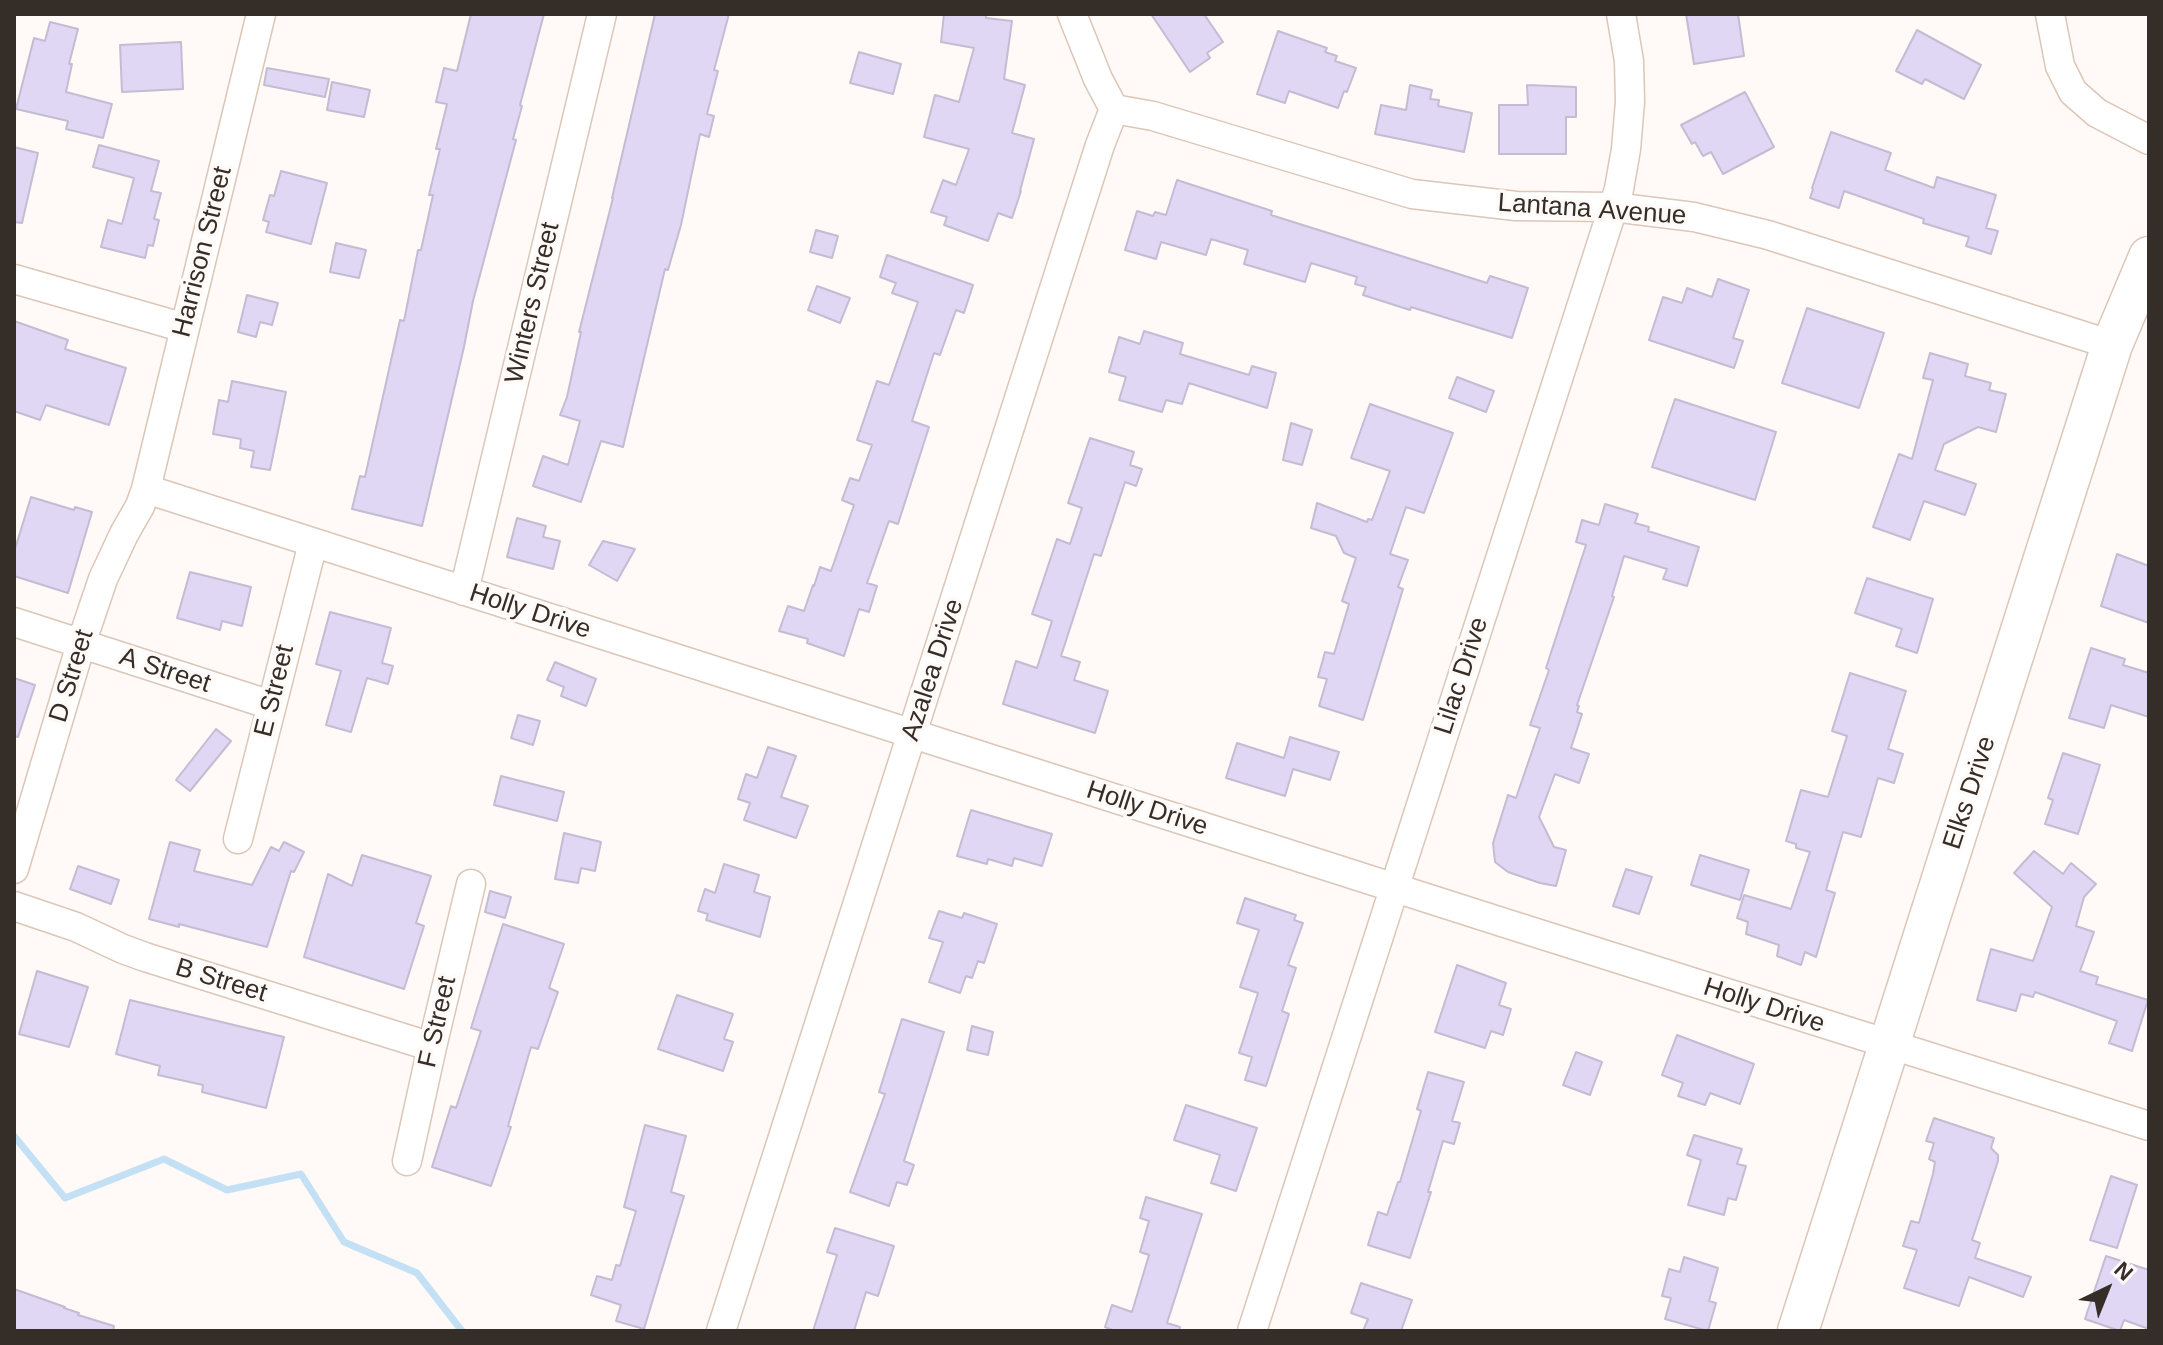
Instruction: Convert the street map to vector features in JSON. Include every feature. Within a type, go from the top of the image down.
[{"type":"main road","name":"Elks Drive","points":[[1798,1331],[2112,345],[2149,257]]},
{"type":"street","name":"Harrison Street","points":[[146,489],[261,14]]},
{"type":"street","name":"Winters Street","points":[[464,591],[602,14]]},
{"type":"street","points":[[1072,14],[1098,79],[1114,109]]},
{"type":"street","name":"Lilac Drive","points":[[1252,1331],[1613,207],[1623,170],[1630,102],[1629,61],[1621,14]]},
{"type":"street","points":[[2050,14],[2060,66],[2073,92],[2097,113],[2149,140]]},
{"type":"street","name":"Lantana Avenue","points":[[1114,109],[1153,116],[1412,194],[1516,206],[1613,207],[1694,217],[1768,235],[2112,345]]},
{"type":"street","name":"Azalea Drive","points":[[721,1331],[1114,109]]},
{"type":"street","points":[[14,279],[185,328]]},
{"type":"street","name":"Holly Drive","points":[[146,489],[2149,1126]]},
{"type":"street","name":"D Street","points":[[14,869],[81,644],[107,570],[146,489]]},
{"type":"street","name":"E Street","points":[[238,839],[313,543]]},
{"type":"street","name":"A Street","points":[[14,622],[271,705]]},
{"type":"street","name":"F Street","points":[[407,1161],[471,884]]},
{"type":"street","name":"B Street","points":[[14,906],[76,927],[145,957],[432,1047]]},
{"type":"building","points":[[471,14],[544,14],[520,105],[513,139],[516,140],[473,301],[422,526],[352,509],[360,476],[365,477],[400,320],[404,321],[433,195],[429,195],[440,149],[436,149],[447,104],[436,102],[444,68],[457,71]]},
{"type":"building","points":[[655,14],[729,14],[714,70],[718,71],[707,114],[714,116],[709,137],[700,134],[681,225],[668,270],[665,269],[623,447],[601,441],[581,502],[533,486],[543,456],[568,465],[580,421],[560,415],[567,397],[579,332]]},
{"type":"building","points":[[944,14],[986,14],[986,18],[1012,21],[1004,79],[1025,85],[1012,133],[1034,139],[1012,218],[998,213],[988,241],[944,225],[947,217],[931,212],[943,180],[956,185],[969,149],[924,137],[935,95],[959,102],[974,48],[941,42]]},
{"type":"building","points":[[1151,14],[1204,14],[1223,42],[1207,53],[1210,58],[1190,72]]},
{"type":"building","points":[[1686,14],[1738,14],[1744,56],[1694,64]]},
{"type":"building","points":[[50,22],[78,29],[66,92],[112,104],[103,138],[66,129],[68,121],[16,109],[34,38],[45,41]]},
{"type":"building","points":[[1917,30],[1981,65],[1964,99],[1925,79],[1922,84],[1896,71]]},
{"type":"building","points":[[1278,31],[1327,48],[1325,52],[1337,56],[1335,61],[1356,68],[1338,108],[1289,91],[1285,103],[1257,94]]},
{"type":"building","points":[[181,42],[183,89],[122,92],[120,45]]},
{"type":"building","points":[[859,52],[901,64],[893,94],[850,83]]},
{"type":"building","points":[[267,68],[329,79],[325,97],[264,85]]},
{"type":"building","points":[[332,82],[370,90],[364,117],[327,110]]},
{"type":"building","points":[[1410,85],[1432,90],[1430,99],[1439,100],[1438,106],[1472,113],[1464,152],[1375,134],[1381,105],[1406,110]]},
{"type":"building","points":[[1527,85],[1576,87],[1576,117],[1566,117],[1566,154],[1499,154],[1499,105],[1528,105]]},
{"type":"building","points":[[1745,92],[1774,147],[1723,174],[1711,152],[1703,156],[1681,125]]},
{"type":"building","points":[[1831,132],[1891,153],[1885,170],[1934,188],[1937,177],[1996,195],[1986,228],[1998,231],[1991,254],[1966,246],[1969,237],[1923,223],[1924,219],[1844,191],[1839,208],[1810,198]]},
{"type":"building","points":[[99,145],[159,161],[151,191],[161,193],[154,219],[159,220],[153,246],[148,245],[145,258],[101,247],[108,220],[122,224],[134,178],[93,167]]},
{"type":"building","points":[[14,147],[38,153],[22,223],[14,222]]},
{"type":"building","points":[[281,171],[327,183],[311,244],[266,232],[269,222],[263,220]]},
{"type":"building","points":[[1177,180],[1272,211],[1271,215],[1487,283],[1490,276],[1528,288],[1512,338],[1363,295],[1366,287],[1355,284],[1357,277],[1311,263],[1305,282],[1244,264],[1248,250],[1211,239],[1206,255],[1161,242],[1156,259],[1125,250],[1137,211],[1153,216],[1155,212],[1166,215]]},
{"type":"building","points":[[816,230],[838,236],[832,258],[810,252]]},
{"type":"building","points":[[336,243],[366,250],[359,278],[330,272]]},
{"type":"building","points":[[887,255],[973,285],[964,313],[956,310],[940,355],[934,353],[912,421],[929,427],[898,524],[889,521],[867,583],[877,586],[869,612],[859,609],[844,656],[807,643],[808,639],[779,631],[788,606],[804,611],[820,567],[831,571],[854,505],[842,500],[850,478],[859,481],[872,445],[857,440],[877,381],[889,385],[918,302],[892,293],[896,283],[880,277]]},
{"type":"building","points":[[1718,279],[1749,290],[1733,338],[1743,341],[1734,368],[1649,340],[1663,297],[1682,303],[1687,288],[1712,297]]},
{"type":"building","points":[[817,286],[850,298],[840,323],[808,310]]},
{"type":"building","points":[[247,295],[278,303],[272,325],[260,322],[256,337],[238,332]]},
{"type":"building","points":[[1807,308],[1884,333],[1859,408],[1782,383]]},
{"type":"building","points":[[14,321],[68,340],[65,349],[126,368],[109,425],[46,405],[40,420],[14,411]]},
{"type":"building","points":[[1144,331],[1183,343],[1180,354],[1249,375],[1252,366],[1276,373],[1267,408],[1189,383],[1182,404],[1166,400],[1162,412],[1119,400],[1126,377],[1109,372],[1119,337],[1140,344]]},
{"type":"building","points":[[1930,353],[1968,364],[1965,376],[1991,383],[1989,390],[2006,394],[1996,432],[1978,427],[1944,444],[1935,470],[1976,484],[1965,515],[1924,501],[1910,540],[1873,527],[1899,454],[1912,459],[1933,380],[1923,378]]},
{"type":"building","points":[[1457,377],[1494,391],[1486,412],[1449,398]]},
{"type":"building","points":[[232,381],[286,392],[270,470],[251,467],[254,451],[240,448],[241,439],[213,434],[219,400],[228,402]]},
{"type":"building","points":[[1675,399],[1776,432],[1755,500],[1652,467]]},
{"type":"building","points":[[1370,404],[1453,433],[1424,513],[1406,507],[1390,554],[1408,560],[1398,587],[1403,589],[1363,720],[1319,706],[1327,679],[1318,677],[1325,652],[1334,654],[1349,604],[1342,601],[1356,558],[1344,553],[1336,536],[1311,528],[1317,503],[1367,522],[1368,519],[1372,520],[1390,471],[1351,458]]},
{"type":"building","points":[[1291,423],[1312,430],[1302,465],[1283,460]]},
{"type":"building","points":[[1090,438],[1134,452],[1130,465],[1142,469],[1136,486],[1125,482],[1101,556],[1094,554],[1061,656],[1080,662],[1074,680],[1108,691],[1095,733],[1003,704],[1016,661],[1037,668],[1052,621],[1032,614],[1057,539],[1070,544],[1082,508],[1068,503]]},
{"type":"building","points":[[31,497],[92,512],[68,593],[14,576],[14,552]]},
{"type":"building","points":[[1605,504],[1638,514],[1635,523],[1649,527],[1648,531],[1699,547],[1687,586],[1663,579],[1667,569],[1624,556],[1614,597],[1577,705],[1577,712],[1582,714],[1571,748],[1589,754],[1579,783],[1555,774],[1539,817],[1554,847],[1566,850],[1556,886],[1508,872],[1495,862],[1493,843],[1508,795],[1516,798],[1540,728],[1530,725],[1586,545],[1576,542],[1582,520],[1599,525]]},
{"type":"building","points":[[517,518],[546,526],[543,537],[560,541],[553,569],[507,557]]},
{"type":"building","points":[[603,541],[635,549],[617,581],[589,565]]},
{"type":"building","points":[[2117,554],[2149,566],[2149,623],[2101,606]]},
{"type":"building","points":[[190,572],[251,587],[242,626],[222,621],[220,630],[177,618]]},
{"type":"building","points":[[1867,578],[1933,599],[1917,653],[1896,646],[1902,629],[1855,613]]},
{"type":"building","points":[[330,612],[391,628],[382,663],[393,666],[388,684],[367,678],[351,732],[326,725],[341,671],[316,664]]},
{"type":"building","points":[[2091,648],[2125,659],[2123,665],[2149,673],[2149,717],[2111,705],[2104,728],[2069,718]]},
{"type":"building","points":[[555,662],[596,679],[586,706],[561,696],[564,687],[547,680]]},
{"type":"building","points":[[1850,673],[1906,691],[1888,749],[1903,754],[1894,783],[1878,778],[1861,837],[1843,832],[1826,890],[1835,893],[1816,957],[1805,952],[1801,965],[1777,956],[1779,945],[1746,934],[1748,922],[1737,918],[1744,895],[1791,909],[1810,852],[1786,841],[1801,790],[1828,797],[1847,736],[1832,731]]},
{"type":"building","points":[[14,678],[35,685],[18,737],[14,736]]},
{"type":"building","points":[[518,715],[540,721],[533,745],[511,738]]},
{"type":"building","points":[[216,729],[231,741],[190,791],[176,780]]},
{"type":"building","points":[[1290,737],[1339,752],[1330,780],[1293,769],[1285,796],[1226,778],[1237,743],[1284,758]]},
{"type":"building","points":[[768,747],[796,756],[781,797],[808,806],[796,838],[744,820],[750,803],[738,799],[746,774],[757,778]]},
{"type":"building","points":[[2063,753],[2100,765],[2078,834],[2045,824],[2053,800],[2048,798]]},
{"type":"building","points":[[501,776],[564,792],[557,821],[494,805]]},
{"type":"building","points":[[971,810],[1052,834],[1042,866],[1014,858],[1012,866],[988,859],[987,864],[957,856]]},
{"type":"building","points":[[564,833],[601,842],[595,871],[581,868],[578,883],[555,879]]},
{"type":"building","points":[[170,842],[200,850],[194,871],[252,885],[271,847],[279,851],[284,842],[304,852],[294,872],[291,871],[267,947],[149,919]]},
{"type":"building","points":[[2034,851],[2063,874],[2071,863],[2096,884],[2084,897],[2076,926],[2094,932],[2080,971],[2098,977],[2096,984],[2148,1000],[2132,1051],[2109,1043],[2117,1021],[2035,992],[2033,997],[2021,994],[2016,1011],[1977,1000],[1991,949],[2033,961],[2052,907],[2014,873]]},
{"type":"building","points":[[362,855],[431,876],[416,923],[424,926],[404,989],[304,957],[328,874],[352,886]]},
{"type":"building","points":[[1700,855],[1749,870],[1740,900],[1691,885]]},
{"type":"building","points":[[724,864],[759,875],[754,892],[770,897],[760,937],[706,920],[708,914],[698,911],[705,889],[715,893]]},
{"type":"building","points":[[78,866],[119,880],[111,904],[70,889]]},
{"type":"building","points":[[1626,869],[1652,877],[1639,914],[1613,906]]},
{"type":"building","points":[[490,891],[511,897],[505,918],[485,912]]},
{"type":"building","points":[[1245,898],[1296,915],[1294,920],[1303,923],[1288,965],[1296,968],[1282,1011],[1289,1014],[1266,1086],[1245,1080],[1252,1057],[1239,1053],[1258,993],[1240,987],[1259,930],[1237,923]]},
{"type":"building","points":[[939,911],[962,918],[964,913],[997,924],[984,963],[978,961],[972,978],[966,976],[960,993],[929,982],[943,942],[929,938]]},
{"type":"building","points":[[503,924],[564,944],[549,988],[558,992],[538,1049],[531,1047],[508,1126],[511,1127],[491,1186],[432,1167],[451,1106],[456,1108],[481,1031],[471,1028]]},
{"type":"building","points":[[1457,965],[1506,983],[1499,1005],[1511,1009],[1503,1035],[1491,1031],[1485,1048],[1435,1032]]},
{"type":"building","points":[[37,971],[88,987],[69,1047],[19,1034]]},
{"type":"building","points":[[677,995],[733,1014],[724,1039],[733,1042],[723,1071],[658,1049]]},
{"type":"building","points":[[130,1000],[284,1037],[266,1108],[202,1092],[203,1085],[158,1075],[160,1066],[116,1054]]},
{"type":"building","points":[[902,1019],[944,1032],[904,1161],[914,1165],[907,1185],[897,1182],[889,1206],[850,1192],[885,1094],[879,1092]]},
{"type":"building","points":[[972,1026],[993,1032],[988,1055],[967,1050]]},
{"type":"building","points":[[1677,1035],[1754,1064],[1740,1104],[1710,1093],[1705,1105],[1678,1096],[1683,1083],[1662,1075]]},
{"type":"building","points":[[1576,1052],[1602,1062],[1590,1095],[1563,1085]]},
{"type":"building","points":[[1428,1072],[1464,1082],[1452,1121],[1460,1123],[1454,1144],[1443,1141],[1410,1258],[1368,1245],[1378,1212],[1387,1215],[1400,1182],[1421,1111],[1417,1109]]},
{"type":"building","points":[[1186,1105],[1257,1128],[1236,1191],[1211,1183],[1220,1155],[1174,1140]]},
{"type":"building","points":[[1934,1118],[1994,1138],[1991,1148],[1998,1155],[1998,1161],[1972,1240],[1980,1243],[1975,1258],[2031,1277],[2023,1297],[1969,1277],[1959,1306],[1904,1288],[1917,1250],[1903,1246],[1911,1221],[1919,1223],[1933,1174],[1935,1162],[1929,1159],[1934,1143],[1926,1141]]},
{"type":"building","points":[[645,1125],[686,1136],[671,1192],[684,1196],[644,1329],[616,1321],[621,1305],[591,1295],[597,1276],[612,1280],[616,1265],[620,1266],[636,1211],[624,1207]]},
{"type":"building","points":[[1694,1135],[1742,1149],[1737,1164],[1746,1166],[1736,1200],[1728,1198],[1724,1215],[1688,1205],[1701,1160],[1687,1155]]},
{"type":"building","points":[[2111,1176],[2137,1185],[2117,1248],[2090,1240]]},
{"type":"building","points":[[1146,1197],[1202,1214],[1167,1323],[1180,1327],[1179,1331],[1115,1331],[1105,1327],[1112,1305],[1132,1312],[1149,1255],[1140,1252],[1149,1221],[1140,1218]]},
{"type":"building","points":[[835,1228],[894,1246],[878,1296],[866,1292],[854,1331],[813,1331],[837,1255],[827,1252]]},
{"type":"building","points":[[2106,1256],[2149,1270],[2149,1329],[2124,1320],[2120,1331],[2085,1319]]},
{"type":"building","points":[[1684,1257],[1718,1268],[1709,1301],[1716,1303],[1708,1331],[1665,1319],[1671,1298],[1662,1296],[1669,1269],[1680,1272]]},
{"type":"building","points":[[1361,1283],[1412,1300],[1401,1331],[1363,1331],[1368,1319],[1351,1313]]},
{"type":"building","points":[[14,1289],[114,1326],[113,1331],[14,1331]]},
{"type":"waterway","points":[[14,1136],[65,1198],[164,1159],[227,1190],[301,1174],[344,1242],[417,1273],[462,1331]]}]
